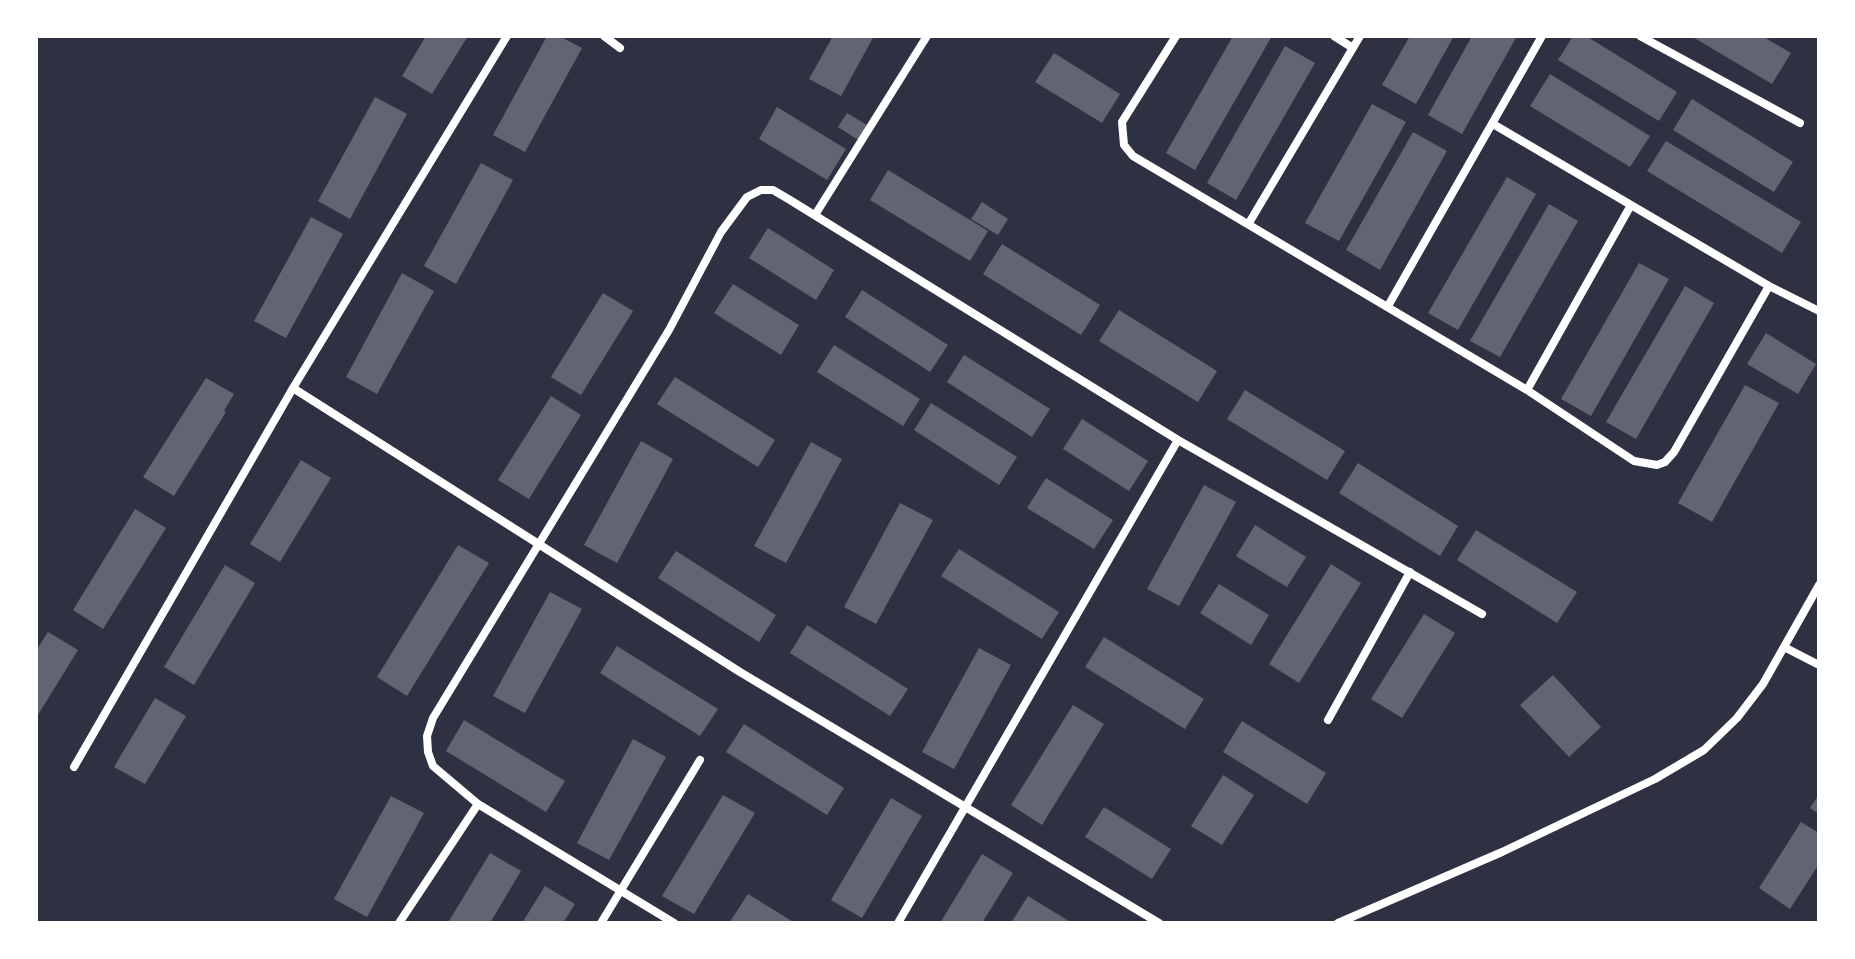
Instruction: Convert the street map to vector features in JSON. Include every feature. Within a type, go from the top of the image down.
[{"type":"street","points":[[74,767],[293,388],[507,36]]},
{"type":"street","points":[[604,36],[620,48]]},
{"type":"street","points":[[815,215],[927,36]]},
{"type":"street","points":[[1176,36],[1122,122],[1124,145],[1133,156],[1527,390],[1634,461],[1657,465],[1665,462],[1674,452],[1769,286]]},
{"type":"street","points":[[1334,36],[1353,48]]},
{"type":"street","points":[[1249,223],[1360,36]]},
{"type":"street","points":[[1388,306],[1542,36]]},
{"type":"street","points":[[1640,36],[1800,123]]},
{"type":"street","points":[[1493,124],[1769,286],[1819,311]]},
{"type":"street","points":[[674,923],[478,804],[433,766],[427,736],[433,718],[669,330],[721,232],[747,197],[761,190],[773,190],[1178,440],[1482,614]]},
{"type":"street","points":[[1527,390],[1631,205]]},
{"type":"street","points":[[293,388],[740,672],[1159,923]]},
{"type":"street","points":[[898,923],[1178,440]]},
{"type":"street","points":[[1328,720],[1410,572]]},
{"type":"street","points":[[1338,923],[1530,839],[1655,779],[1704,750],[1737,718],[1763,684],[1819,585]]},
{"type":"street","points":[[1784,647],[1819,665]]},
{"type":"street","points":[[601,923],[700,760]]},
{"type":"street","points":[[399,923],[478,804]]},
{"type":"building","points":[[426,36],[468,36],[432,94],[402,76]]},
{"type":"building","points":[[547,36],[559,36],[582,48],[525,152],[493,135]]},
{"type":"building","points":[[833,36],[874,36],[841,96],[809,79]]},
{"type":"building","points":[[1233,36],[1272,36],[1195,170],[1166,153]]},
{"type":"building","points":[[1410,36],[1454,36],[1416,104],[1382,85]]},
{"type":"building","points":[[1472,36],[1517,36],[1462,134],[1428,115]]},
{"type":"building","points":[[1573,36],[1586,36],[1677,92],[1659,121],[1558,60]]},
{"type":"building","points":[[1691,36],[1762,36],[1791,53],[1772,84]]},
{"type":"building","points":[[1285,46],[1315,63],[1236,200],[1207,183]]},
{"type":"building","points":[[1054,53],[1120,94],[1102,123],[1035,82]]},
{"type":"building","points":[[1550,74],[1650,136],[1630,167],[1530,106]]},
{"type":"building","points":[[375,97],[407,114],[350,219],[318,201]]},
{"type":"building","points":[[1692,99],[1793,162],[1774,192],[1673,130]]},
{"type":"building","points":[[1372,104],[1406,122],[1339,241],[1305,223]]},
{"type":"building","points":[[777,107],[846,149],[827,180],[759,139]]},
{"type":"building","points":[[847,113],[867,125],[858,140],[838,127]]},
{"type":"building","points":[[1413,132],[1447,151],[1380,270],[1346,250]]},
{"type":"building","points":[[1666,141],[1801,222],[1782,253],[1647,171]]},
{"type":"building","points":[[481,163],[513,180],[456,284],[424,266]]},
{"type":"building","points":[[888,170],[988,231],[970,261],[870,200]]},
{"type":"building","points":[[1507,177],[1536,194],[1458,330],[1428,313]]},
{"type":"building","points":[[982,202],[1008,219],[998,235],[971,219]]},
{"type":"building","points":[[1549,204],[1578,221],[1500,357],[1470,341]]},
{"type":"building","points":[[311,217],[343,234],[286,338],[254,321]]},
{"type":"building","points":[[768,228],[834,270],[816,300],[749,258]]},
{"type":"building","points":[[1002,244],[1100,305],[1081,335],[983,274]]},
{"type":"building","points":[[1639,263],[1669,279],[1591,416],[1561,399]]},
{"type":"building","points":[[402,273],[434,291],[377,394],[346,377]]},
{"type":"building","points":[[733,284],[799,325],[781,355],[714,313]]},
{"type":"building","points":[[1685,286],[1714,303],[1636,439],[1606,422]]},
{"type":"building","points":[[862,290],[948,345],[930,372],[845,317]]},
{"type":"building","points":[[603,293],[633,311],[581,395],[551,377]]},
{"type":"building","points":[[1119,310],[1217,371],[1198,402],[1099,341]]},
{"type":"building","points":[[1766,333],[1816,364],[1798,394],[1747,364]]},
{"type":"building","points":[[834,345],[920,399],[903,426],[817,372]]},
{"type":"building","points":[[964,355],[1050,409],[1032,437],[947,382]]},
{"type":"building","points":[[675,377],[775,440],[758,467],[657,404]]},
{"type":"building","points":[[206,378],[234,394],[174,496],[143,477]]},
{"type":"building","points":[[1745,385],[1779,403],[1712,522],[1678,503]]},
{"type":"building","points":[[1245,390],[1345,451],[1327,480],[1227,419]]},
{"type":"building","points":[[551,396],[581,415],[529,499],[498,480]]},
{"type":"building","points":[[931,403],[1017,457],[999,485],[914,430]]},
{"type":"building","points":[[1082,419],[1148,461],[1129,491],[1063,449]]},
{"type":"building","points":[[641,441],[673,459],[617,563],[584,545]]},
{"type":"building","points":[[811,442],[842,459],[786,563],[754,546]]},
{"type":"building","points":[[301,460],[331,478],[280,562],[250,544]]},
{"type":"building","points":[[1358,463],[1458,526],[1440,556],[1339,493]]},
{"type":"building","points":[[1046,478],[1113,520],[1094,549],[1027,508]]},
{"type":"building","points":[[1204,485],[1236,502],[1179,606],[1147,589]]},
{"type":"building","points":[[900,503],[933,520],[876,624],[844,607]]},
{"type":"building","points":[[135,509],[166,528],[103,629],[73,610]]},
{"type":"building","points":[[1255,525],[1306,557],[1287,587],[1236,556]]},
{"type":"building","points":[[1476,530],[1577,592],[1557,623],[1457,560]]},
{"type":"building","points":[[458,545],[489,563],[407,696],[377,677]]},
{"type":"building","points":[[959,549],[1059,612],[1042,639],[941,576]]},
{"type":"building","points":[[676,551],[776,615],[759,642],[658,578]]},
{"type":"building","points":[[1331,564],[1361,583],[1299,683],[1269,664]]},
{"type":"building","points":[[225,565],[255,583],[194,685],[164,667]]},
{"type":"building","points":[[1219,584],[1269,615],[1251,645],[1200,613]]},
{"type":"building","points":[[550,592],[582,609],[525,713],[493,696]]},
{"type":"building","points":[[1424,614],[1455,633],[1402,718],[1371,699]]},
{"type":"building","points":[[807,625],[908,689],[890,716],[790,653]]},
{"type":"building","points":[[48,632],[78,650],[36,718],[36,651]]},
{"type":"building","points":[[1104,637],[1204,699],[1185,729],[1085,667]]},
{"type":"building","points":[[617,646],[718,709],[700,736],[600,673]]},
{"type":"building","points":[[979,648],[1011,665],[954,769],[922,752]]},
{"type":"building","points":[[1553,675],[1601,727],[1569,757],[1520,705]]},
{"type":"building","points":[[155,698],[186,716],[145,784],[114,767]]},
{"type":"building","points":[[1073,705],[1104,724],[1042,825],[1011,805]]},
{"type":"building","points":[[464,720],[565,781],[546,812],[446,751]]},
{"type":"building","points":[[1242,721],[1326,773],[1307,804],[1223,752]]},
{"type":"building","points":[[744,724],[844,788],[827,815],[726,752]]},
{"type":"building","points":[[633,739],[666,757],[609,860],[577,843]]},
{"type":"building","points":[[1223,775],[1254,795],[1222,845],[1191,826]]},
{"type":"building","points":[[1819,794],[1819,814],[1810,808]]},
{"type":"building","points":[[723,795],[755,813],[694,914],[662,896]]},
{"type":"building","points":[[391,796],[424,813],[367,917],[334,899]]},
{"type":"building","points":[[891,798],[922,816],[862,918],[831,900]]},
{"type":"building","points":[[1104,807],[1171,849],[1152,879],[1085,837]]},
{"type":"building","points":[[1801,822],[1819,833],[1819,864],[1790,909],[1759,888]]},
{"type":"building","points":[[490,853],[521,871],[490,923],[449,921]]},
{"type":"building","points":[[982,854],[1013,873],[982,923],[940,923]]},
{"type":"building","points":[[545,886],[575,904],[563,923],[522,923]]},
{"type":"building","points":[[748,894],[795,923],[729,923]]},
{"type":"building","points":[[1028,896],[1072,923],[1011,923]]}]
